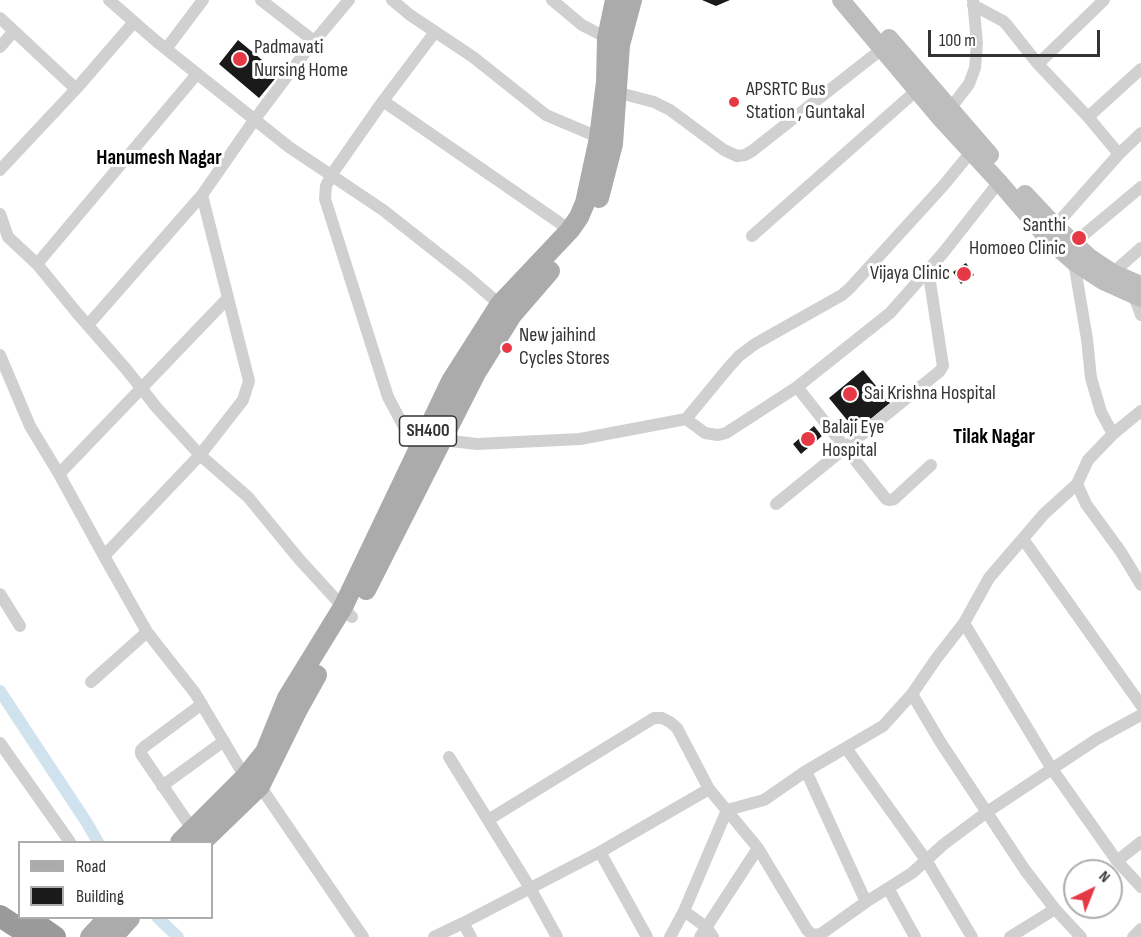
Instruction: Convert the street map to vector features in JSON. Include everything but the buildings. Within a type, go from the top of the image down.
[{"type":"highway","points":[[0,899],[18,910]]},
{"type":"highway","points":[[0,916],[32,937]]},
{"type":"highway","points":[[29,919],[55,937]]},
{"type":"main road","name":"SH400","points":[[506,310],[542,278],[579,240],[592,220],[606,141],[611,91],[615,0]]},
{"type":"main road","name":"SH400","points":[[614,41],[632,0]]},
{"type":"main road","name":"SH400","points":[[192,838],[252,782],[309,689],[347,612],[417,452],[434,437],[476,373],[506,310],[579,217],[606,141]]},
{"type":"main road","name":"SH400","points":[[347,612],[428,469],[434,437]]},
{"type":"main road","points":[[90,937],[107,919]]},
{"type":"main road","points":[[113,937],[129,919]]},
{"type":"street","points":[[109,0],[166,49],[289,147],[383,210],[506,310]]},
{"type":"street","points":[[166,49],[203,0]]},
{"type":"street","points":[[261,0],[314,41]]},
{"type":"street","points":[[88,325],[202,195],[255,119],[314,41],[349,0]]},
{"type":"street","points":[[392,0],[410,15],[473,57],[546,115],[606,141]]},
{"type":"street","points":[[552,0],[582,25],[614,41]]},
{"type":"street","points":[[841,0],[887,45],[946,114],[971,152],[1048,239],[1108,277],[1139,293],[1141,315]]},
{"type":"street","points":[[856,0],[917,90],[946,114],[1005,171],[1055,226],[1070,252],[1087,339],[1091,378],[1101,412],[1113,434]]},
{"type":"street","points":[[1038,64],[1104,0]]},
{"type":"street","points":[[946,114],[969,84],[975,68],[977,43],[973,2]]},
{"type":"street","points":[[973,2],[1007,25],[1038,64],[1119,154]]},
{"type":"street","points":[[0,18],[76,89]]},
{"type":"street","points":[[0,170],[76,89],[134,22]]},
{"type":"street","points":[[0,46],[14,31]]},
{"type":"street","points":[[428,469],[388,398],[325,199],[326,186],[332,174],[435,32]]},
{"type":"street","points":[[611,91],[654,102],[670,110],[724,150],[737,156],[745,155],[887,45]]},
{"type":"street","points":[[1088,117],[1141,69]]},
{"type":"street","points":[[37,264],[197,74]]},
{"type":"street","points":[[752,236],[917,90]]},
{"type":"street","points":[[383,101],[570,230]]},
{"type":"street","points":[[1055,226],[1119,154],[1141,133]]},
{"type":"street","points":[[434,437],[477,444],[580,439],[686,419],[739,356],[755,344],[842,295],[850,288],[971,152]]},
{"type":"street","points":[[686,419],[705,433],[718,435],[726,433],[797,387],[890,313],[999,182]]},
{"type":"street","points":[[1070,252],[1141,187]]},
{"type":"street","points":[[104,556],[200,455],[243,400],[249,381],[202,195]]},
{"type":"street","points":[[0,214],[8,237],[37,264],[157,408],[200,455],[248,497],[298,559],[347,612]]},
{"type":"street","points":[[1108,277],[1141,248]]},
{"type":"street","points":[[776,504],[940,371],[943,366],[928,269]]},
{"type":"street","points":[[59,474],[228,298]]},
{"type":"street","points":[[0,356],[30,426],[147,632],[189,684],[252,782],[363,937]]},
{"type":"street","points":[[797,387],[885,499],[894,499],[931,465]]},
{"type":"street","points":[[728,810],[764,800],[806,771],[884,726],[912,694],[964,623],[989,578],[1044,514],[1077,484],[1088,460],[1113,434],[1141,411]]},
{"type":"street","points":[[1077,484],[1086,504],[1121,552],[1141,585]]},
{"type":"street","points":[[1023,538],[1141,705]]},
{"type":"street","points":[[0,594],[20,626]]},
{"type":"street","points":[[964,623],[1052,769],[1117,859]]},
{"type":"street","points":[[91,682],[147,632]]},
{"type":"street","points":[[912,694],[940,743],[1025,870],[1055,909],[1081,937]]},
{"type":"street","points":[[192,838],[141,754],[141,750],[202,704]]},
{"type":"street","points":[[488,820],[654,718],[662,718],[677,729],[709,789],[758,848],[807,930],[813,935],[821,934],[912,873],[944,843],[987,813],[1097,739],[1141,715]]},
{"type":"street","points":[[162,786],[224,741]]},
{"type":"street","points":[[0,743],[69,841]]},
{"type":"street","points":[[846,748],[926,860],[972,937]]},
{"type":"street","points":[[449,756],[530,888],[557,937]]},
{"type":"street","points":[[806,771],[866,902]]},
{"type":"street","points":[[434,937],[600,852],[709,789]]},
{"type":"street","points":[[670,937],[684,911],[728,810]]},
{"type":"street","points":[[1120,859],[1141,842]]},
{"type":"street","points":[[684,911],[706,934],[758,848]]},
{"type":"street","points":[[600,852],[646,937]]},
{"type":"street","points":[[1123,867],[1141,887]]},
{"type":"street","points":[[888,888],[915,937]]},
{"type":"street","points":[[1010,937],[1055,909]]},
{"type":"street","points":[[463,923],[471,937]]},
{"type":"street","points":[[1133,937],[1141,929]]},
{"type":"waterway","points":[[0,691],[97,841]]},
{"type":"waterway","points":[[159,919],[178,937]]},
{"type":"place","name":"Padmavati Nursing Home","points":[[240,59]]},
{"type":"place","name":"APSRTC Bus Station , Guntakal","points":[[734,102]]},
{"type":"place","name":"Santhi Homoeo Clinic","points":[[1079,238]]},
{"type":"place","name":"Vijaya Clinic","points":[[964,274]]},
{"type":"place","name":"New jaihind Cycles Stores","points":[[507,348]]},
{"type":"place","name":"Sai Krishna Hospital","points":[[850,394]]},
{"type":"place","name":"Balaji Eye Hospital","points":[[808,439]]},
{"type":"district","name":"Hanumesh Nagar","points":[[159,159]]},
{"type":"district","name":"Tilak Nagar","points":[[994,438]]}]
